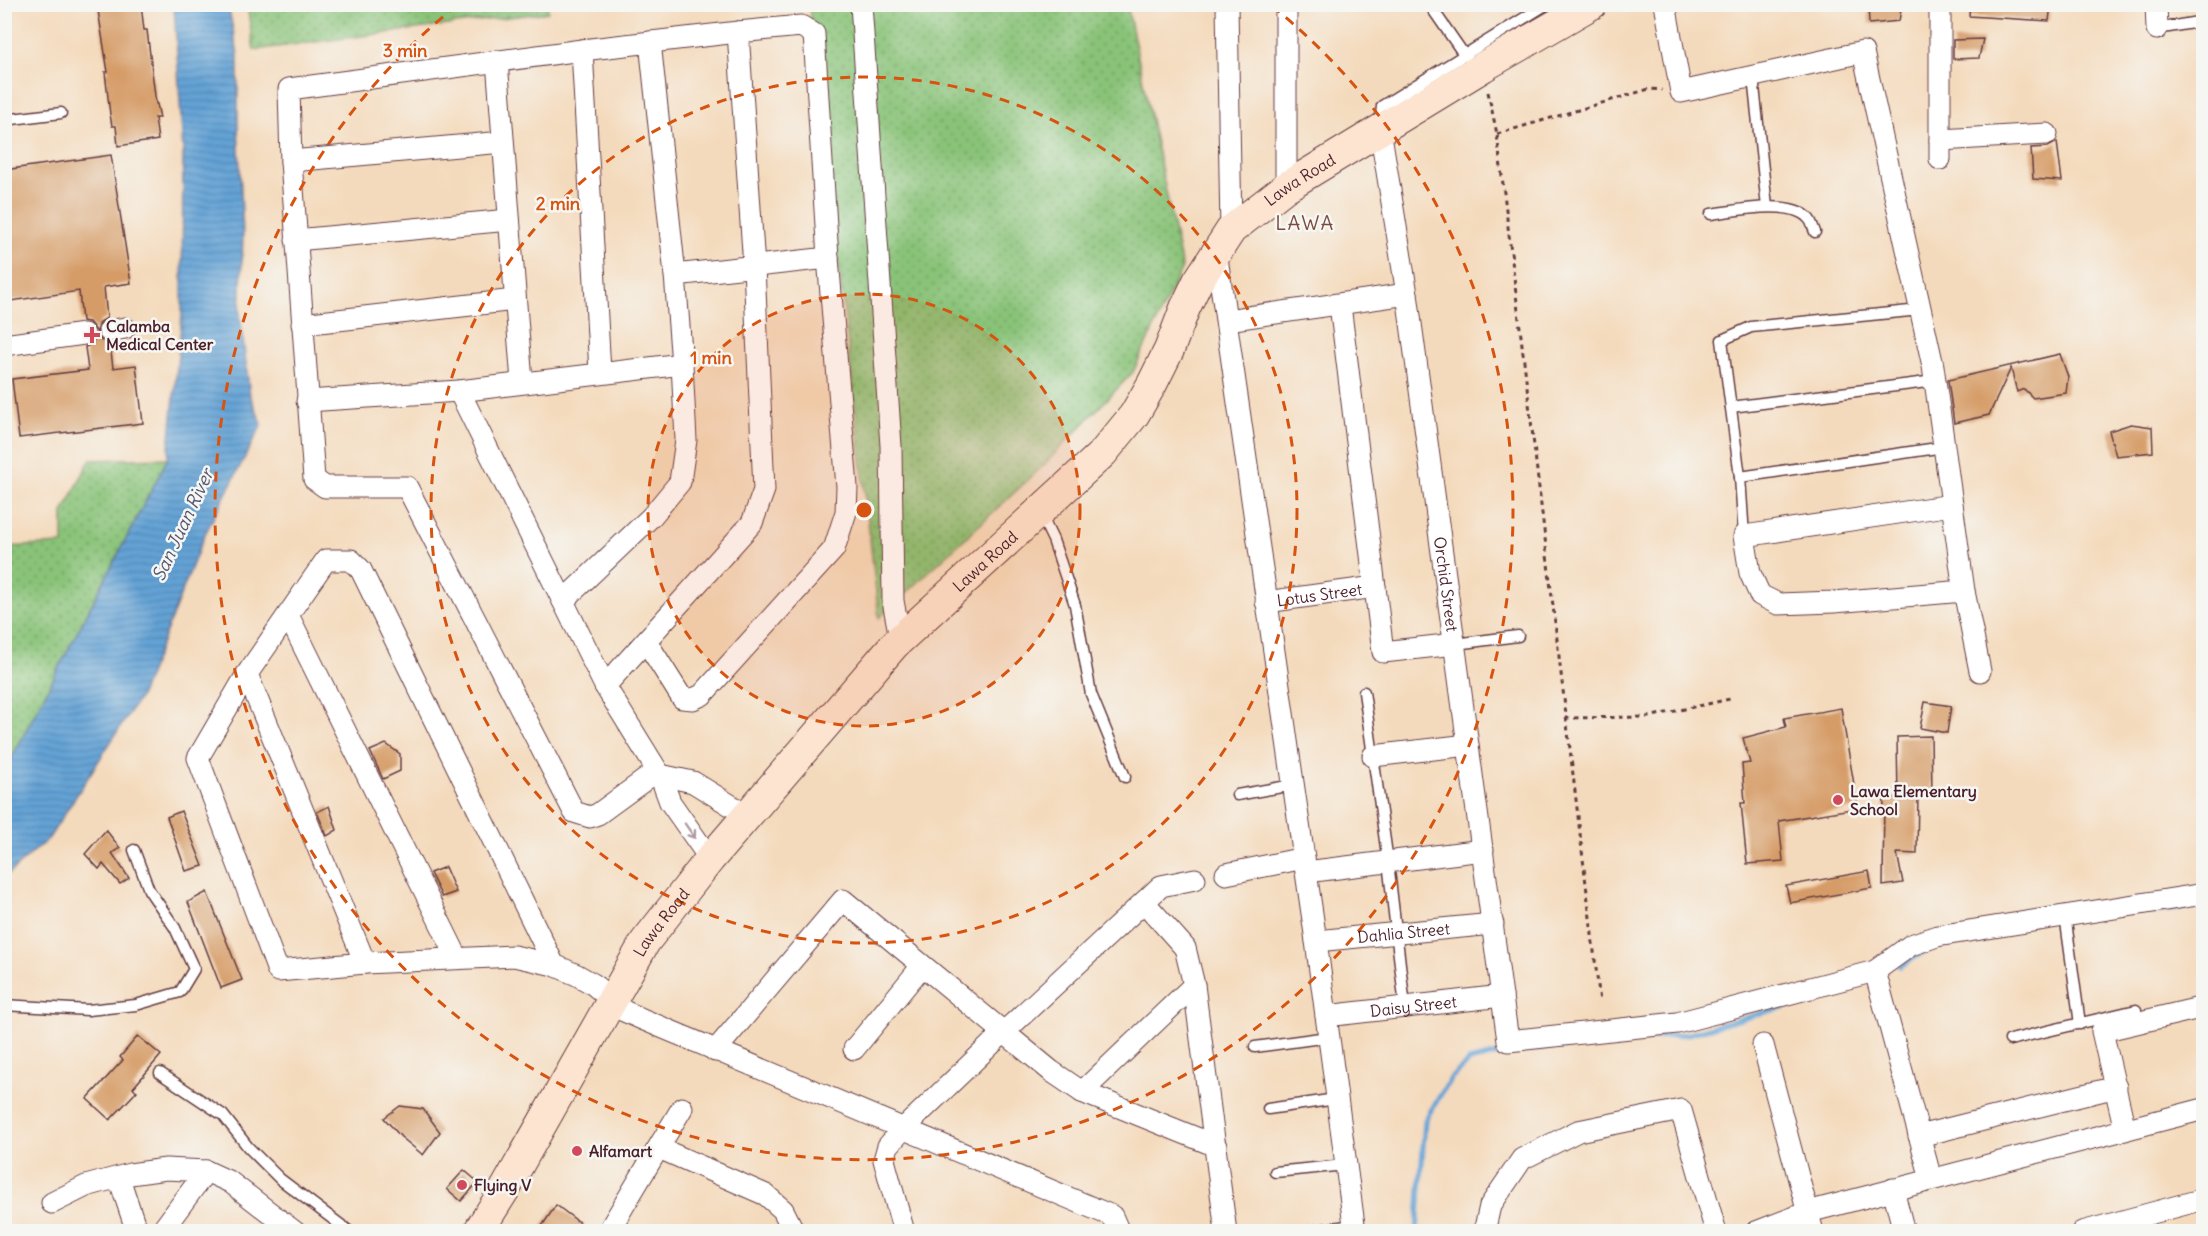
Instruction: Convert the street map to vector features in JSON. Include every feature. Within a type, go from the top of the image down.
[{"type":"main road","name":"Lawa Road","points":[[478,1232],[645,942],[710,859],[900,638],[1103,453],[1134,415],[1152,384],[1198,281],[1223,241],[1286,187],[1380,129],[1474,62],[1592,4]]},
{"type":"street","points":[[861,4],[891,446],[893,601],[900,638]]},
{"type":"street","points":[[1227,4],[1223,241],[1227,320],[1355,1228]]},
{"type":"street","points":[[1286,4],[1286,187]]},
{"type":"street","points":[[1665,4],[1681,92],[1863,52],[1935,381],[1964,591],[1980,671]]},
{"type":"street","points":[[1940,4],[1940,149],[2047,134]]},
{"type":"street","points":[[2156,4],[2157,28]]},
{"type":"street","points":[[646,640],[682,698],[693,699],[702,695],[834,549],[846,512],[847,487],[828,258],[814,34],[801,26],[738,32],[582,50],[289,90],[296,240],[314,479],[325,487],[407,487],[574,812],[590,817],[597,814],[659,773],[693,782],[748,816]]},
{"type":"street","points":[[605,686],[752,523],[764,490],[754,267],[738,32]]},
{"type":"street","points":[[563,601],[652,516],[681,482],[686,440],[682,364],[675,275],[650,42]]},
{"type":"street","points":[[582,50],[600,372]]},
{"type":"street","points":[[497,61],[522,382]]},
{"type":"street","name":"Orchid Street","points":[[1380,129],[1407,294],[1508,1041],[1677,1023],[1875,971]]},
{"type":"street","points":[[291,161],[503,142]]},
{"type":"street","points":[[296,240],[509,219]]},
{"type":"street","points":[[675,275],[828,258]]},
{"type":"street","points":[[1227,320],[1407,294]]},
{"type":"street","points":[[302,324],[515,300]]},
{"type":"street","points":[[1340,305],[1383,652],[1455,644]]},
{"type":"street","points":[[4,345],[84,334]]},
{"type":"street","points":[[307,401],[459,391],[600,372],[682,364]]},
{"type":"street","points":[[459,391],[605,686],[659,773],[670,802],[710,859]]},
{"type":"street","points":[[1952,505],[1744,536],[1750,573],[1761,596],[1778,604],[1834,602],[1964,591]]},
{"type":"street","points":[[554,965],[361,570],[351,560],[326,560],[247,674],[198,758],[278,971],[457,957],[514,956],[554,965],[593,984],[624,1011],[1112,1216],[1119,1232]]},
{"type":"street","name":"Lotus Street","points":[[1266,602],[1375,587]]},
{"type":"street","points":[[288,615],[457,957]]},
{"type":"street","points":[[247,674],[365,963]]},
{"type":"street","points":[[1373,756],[1468,745]]},
{"type":"street","points":[[1226,874],[1305,865],[1388,862],[1483,850]]},
{"type":"street","points":[[904,1232],[884,1160],[888,1146],[1004,1032],[1161,886],[1195,879]]},
{"type":"street","points":[[1931,1179],[1875,971],[1911,945],[1937,936],[2204,894]]},
{"type":"street","points":[[715,1051],[843,900],[1051,1071],[1082,1092],[1216,1146]]},
{"type":"street","points":[[1144,902],[1185,948],[1194,985],[1226,1232]]},
{"type":"street","name":"Dahlia Street","points":[[1316,941],[1493,924]]},
{"type":"street","points":[[854,1049],[922,966]]},
{"type":"street","points":[[1082,1092],[1194,985]]},
{"type":"street","name":"Daisy Street","points":[[1327,1027],[1405,1007],[1502,996]]},
{"type":"street","points":[[2125,1130],[2103,1031],[2204,1007]]},
{"type":"street","points":[[1763,1045],[1811,1222]]},
{"type":"street","points":[[1919,1136],[2115,1087]]},
{"type":"street","points":[[608,1232],[682,1107]]},
{"type":"street","points":[[1756,1232],[1811,1222],[1893,1189],[2204,1109]]},
{"type":"street","points":[[1484,1232],[1490,1206],[1522,1159],[1578,1131],[1681,1110],[1716,1232]]},
{"type":"street","points":[[659,1148],[766,1195],[783,1210],[794,1232]]},
{"type":"street","points":[[52,1203],[86,1186],[130,1174],[166,1169],[206,1171],[230,1182],[295,1232]]},
{"type":"street","points":[[162,1232],[206,1171]]},
{"type":"street","points":[[119,1178],[137,1232]]},
{"type":"street","points":[[1893,1189],[1904,1232]]},
{"type":"street","points":[[2082,1232],[2204,1199]]},
{"type":"lane","points":[[1430,4],[1474,62],[1547,4]]},
{"type":"lane","points":[[2157,28],[2204,21]]},
{"type":"lane","points":[[1753,77],[1767,207]]},
{"type":"lane","points":[[4,120],[61,113]]},
{"type":"lane","points":[[1711,214],[1767,207],[1794,210],[1809,218],[1815,232]]},
{"type":"lane","points":[[1744,536],[1740,477],[1722,340],[1751,327],[1920,310]]},
{"type":"lane","points":[[1731,407],[1935,381]]},
{"type":"lane","points":[[1740,477],[1944,447]]},
{"type":"lane","points":[[1039,511],[1053,540],[1076,605],[1091,694],[1125,777]]},
{"type":"lane","points":[[1455,644],[1518,636]]},
{"type":"lane","points":[[1364,692],[1388,862],[1405,1007]]},
{"type":"lane","points":[[1237,795],[1293,785]]},
{"type":"lane","points":[[4,1005],[88,1010],[136,1005],[180,992],[194,969],[175,928],[149,891],[134,850]]},
{"type":"lane","points":[[2065,915],[2080,1024]]},
{"type":"lane","points":[[2010,1040],[2136,1010]]},
{"type":"lane","points":[[1255,1047],[1327,1027]]},
{"type":"lane","points":[[160,1073],[222,1115],[248,1147],[280,1179],[350,1232]]},
{"type":"lane","points":[[1268,1109],[1336,1100]]},
{"type":"lane","points":[[1275,1172],[1345,1165]]},
{"type":"lane","points":[[1304,1232],[1355,1228]]},
{"type":"path","points":[[1474,62],[1497,134],[1600,1002]]},
{"type":"path","points":[[1497,134],[1649,89],[1681,92]]},
{"type":"path","points":[[1565,718],[1648,717],[1730,699]]},
{"type":"green space","points":[[547,4],[548,12],[254,50],[247,5]]},
{"type":"green space","points":[[809,5],[1127,5],[1182,268],[1133,372],[1043,466],[879,618]]},
{"type":"green space","points":[[168,458],[5,771],[5,547],[63,544],[63,513],[90,460]]},
{"type":"water","name":"San Juan River","points":[[174,5],[228,5],[238,54],[238,126],[243,235],[240,316],[250,396],[262,424],[204,536],[141,695],[49,838],[5,877],[5,771],[168,458],[182,315],[183,152]]},
{"type":"building","points":[[97,4],[141,4],[160,118],[155,118],[158,140],[118,146],[116,126],[112,126],[110,114],[105,72],[108,72]]},
{"type":"building","points":[[1868,4],[1902,4],[1899,21],[1869,24]]},
{"type":"building","points":[[1970,4],[2051,4],[2049,21],[1969,16]]},
{"type":"building","points":[[1983,39],[1979,58],[1953,59],[1953,40]]},
{"type":"building","points":[[2057,142],[2062,181],[2033,179],[2031,148],[2048,147]]},
{"type":"building","points":[[111,155],[131,283],[104,287],[107,318],[100,322],[97,332],[89,322],[82,321],[79,291],[4,302],[4,170]]},
{"type":"building","points":[[97,333],[100,340],[110,344],[113,368],[136,365],[143,423],[19,438],[12,379],[88,370],[85,347],[92,344]]},
{"type":"building","points":[[2060,354],[2068,377],[2066,393],[2033,398],[2024,389],[2017,392],[2011,368],[1989,415],[1954,423],[1948,380]]},
{"type":"building","points":[[2131,424],[2152,427],[2153,452],[2116,456],[2109,431]]},
{"type":"building","points":[[1925,702],[1951,706],[1947,733],[1920,728]]},
{"type":"building","points":[[1841,708],[1858,808],[1779,821],[1783,861],[1747,864],[1741,803],[1745,803],[1742,764],[1750,763],[1743,738],[1786,727],[1784,718]]},
{"type":"building","points":[[1931,736],[1932,794],[1918,794],[1917,854],[1897,853],[1903,883],[1883,886],[1884,798],[1898,798],[1897,737]]},
{"type":"building","points":[[386,744],[400,754],[400,771],[383,779],[370,751]]},
{"type":"building","points":[[329,806],[337,830],[327,836],[317,812]]},
{"type":"building","points":[[181,811],[203,866],[186,871],[167,817]]},
{"type":"building","points":[[106,830],[120,848],[112,853],[129,878],[120,884],[103,864],[99,869],[85,854]]},
{"type":"building","points":[[445,867],[456,892],[442,897],[430,873]]},
{"type":"building","points":[[1869,871],[1872,888],[1790,903],[1786,886]]},
{"type":"building","points":[[207,892],[242,980],[221,988],[188,902]]},
{"type":"building","points":[[138,1036],[161,1055],[133,1088],[137,1091],[110,1120],[87,1099],[123,1060],[120,1057]]},
{"type":"building","points":[[400,1106],[423,1109],[440,1132],[423,1155],[401,1137],[384,1118]]},
{"type":"building","name":"Flying V","points":[[464,1170],[478,1182],[461,1201],[447,1189]]},
{"type":"building","points":[[556,1205],[592,1232],[538,1232]]},
{"type":"waterway","points":[[2154,912],[2204,905]]},
{"type":"waterway","points":[[1900,966],[1932,947]]},
{"type":"waterway","points":[[1417,1232],[1425,1120],[1451,1078],[1469,1061],[1511,1051],[1688,1034],[1826,995]]},
{"type":"place","name":"Calamba Medical Center","points":[[92,335]]},
{"type":"place","name":"Lawa Elementary School","points":[[1838,800]]},
{"type":"place","name":"Alfamart","points":[[577,1151]]},
{"type":"place","name":"Flying V","points":[[462,1185]]},
{"type":"district","name":"LAWA","points":[[1305,223]]}]
